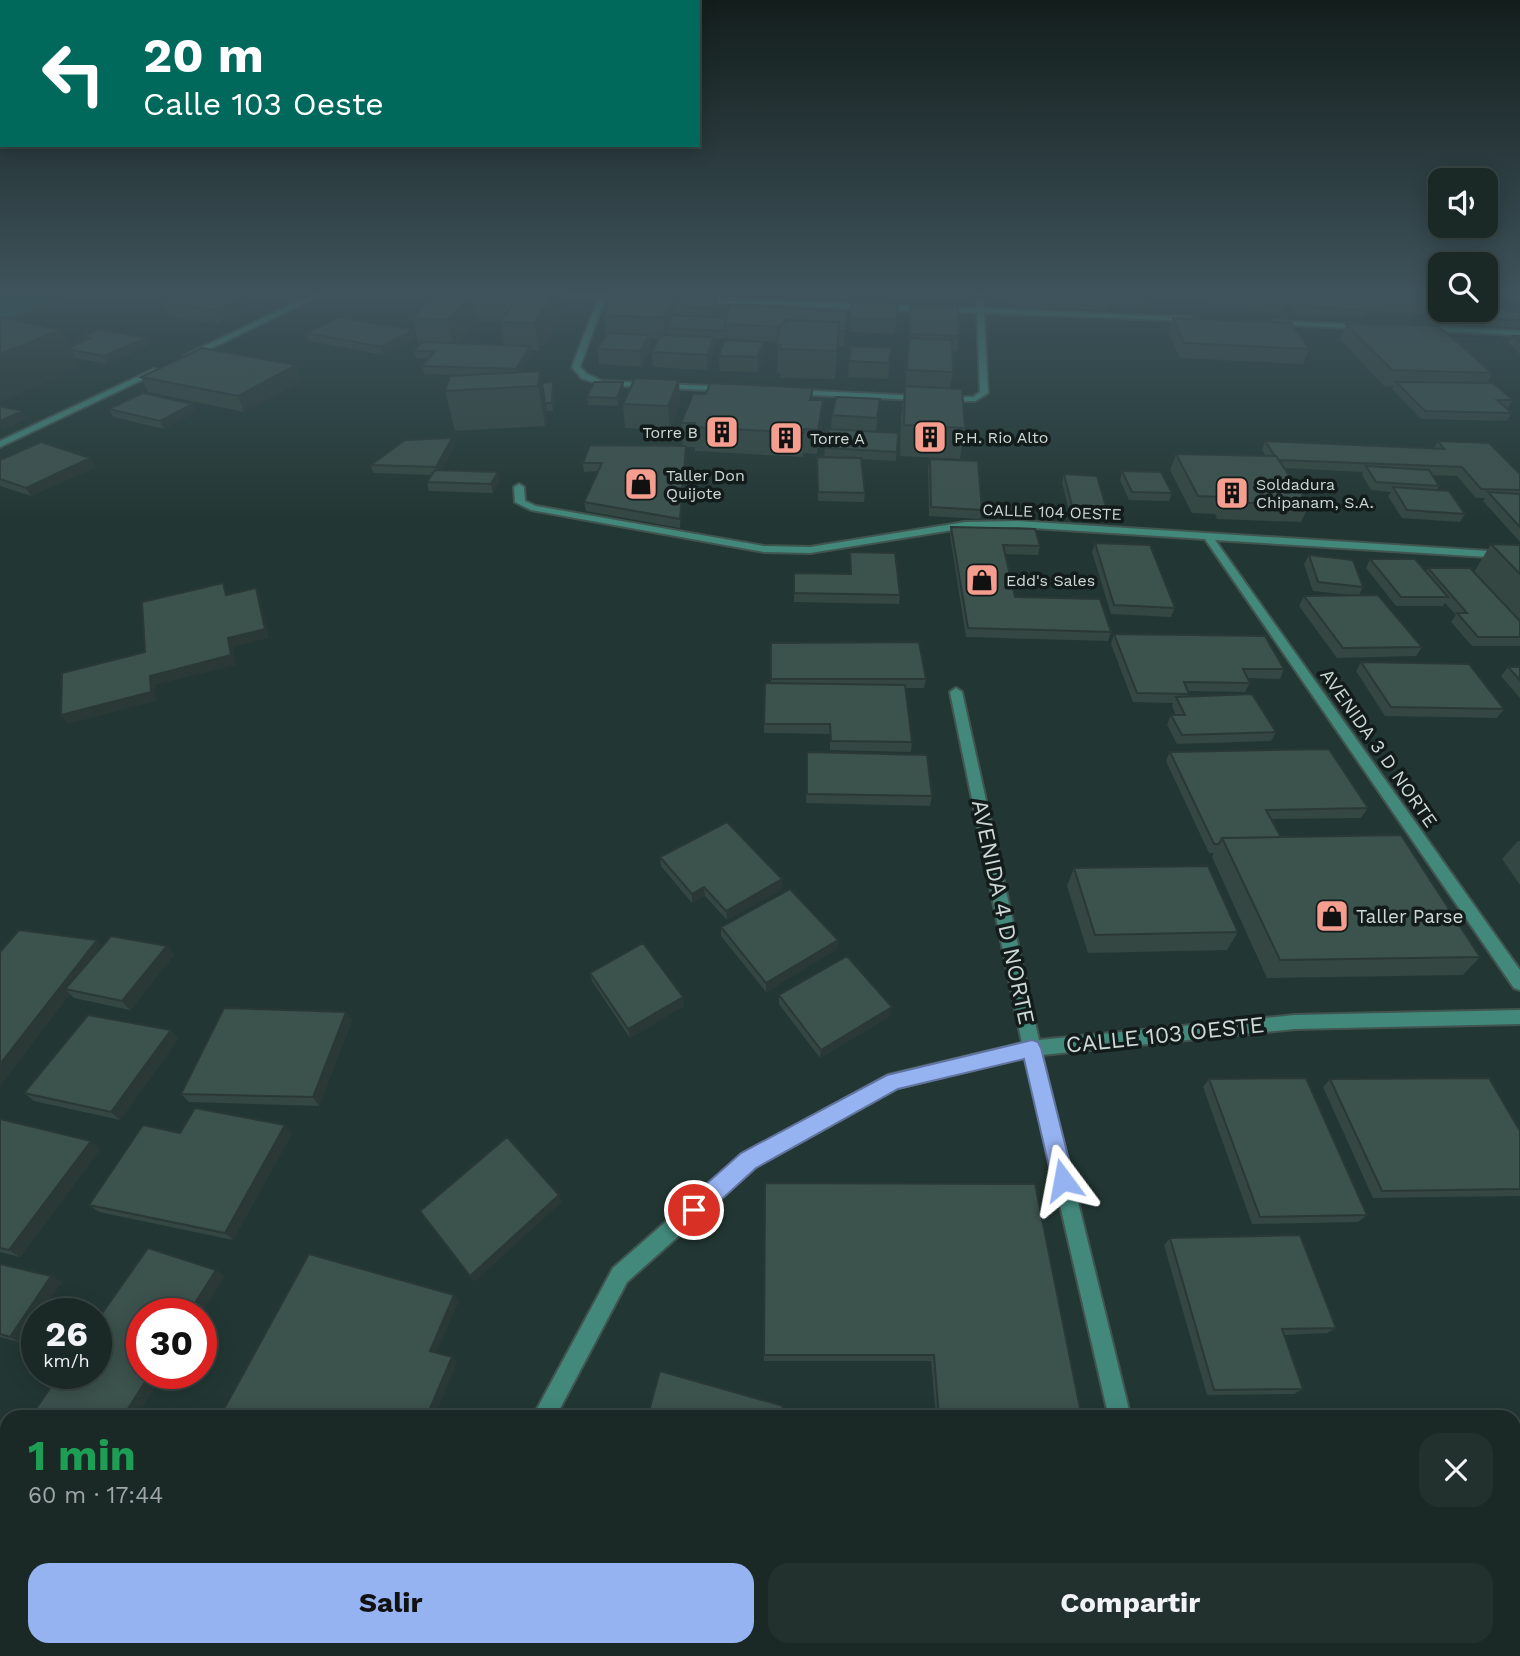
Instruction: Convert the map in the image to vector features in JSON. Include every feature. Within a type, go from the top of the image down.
[{"type":"street","points":[[0,444],[164,368]]},
{"type":"street","points":[[577,368],[584,376],[601,383],[740,390]]},
{"type":"street","points":[[782,392],[975,399],[984,393],[983,368]]},
{"type":"street","name":"CALLE 104 OESTE","points":[[519,487],[520,502],[534,508],[764,549],[810,550],[965,525],[1018,524],[1520,556]]},
{"type":"street","name":"AVENIDA 3 D NORTE","points":[[1207,536],[1520,983]]},
{"type":"street","name":"AVENIDA 4 D NORTE","points":[[956,692],[1032,1048],[1117,1410]]},
{"type":"street","name":"CALLE 103 OESTE","points":[[547,1410],[620,1275],[749,1161],[894,1081],[1032,1048],[1295,1022],[1520,1017]]},
{"type":"building","points":[[159,368],[290,368],[238,396],[141,377]]},
{"type":"building","points":[[953,368],[953,372],[907,370]]},
{"type":"building","points":[[1390,368],[1487,368],[1492,373]]},
{"type":"building","points":[[540,371],[538,386],[445,391],[450,376]]},
{"type":"building","points":[[635,378],[679,380],[668,406],[623,404]]},
{"type":"building","points":[[553,382],[552,403],[545,403],[542,383]]},
{"type":"building","points":[[594,382],[623,382],[617,398],[587,397]]},
{"type":"building","points":[[1396,382],[1493,383],[1513,400],[1497,400],[1512,413],[1425,411]]},
{"type":"building","points":[[710,383],[813,388],[810,400],[823,400],[818,430],[804,429],[804,433],[694,427],[695,423],[681,423],[693,394],[706,394]]},
{"type":"building","points":[[905,386],[962,389],[965,428],[904,425]]},
{"type":"building","points":[[143,393],[192,404],[160,421],[109,409]]},
{"type":"building","points":[[836,397],[880,399],[877,418],[832,415]]},
{"type":"building","points":[[0,406],[22,411],[0,421]]},
{"type":"building","points":[[829,429],[898,433],[897,452],[825,448]]},
{"type":"building","points":[[452,438],[436,467],[371,465],[405,440]]},
{"type":"building","points":[[1265,441],[1444,449],[1438,441],[1489,443],[1520,474],[1520,490],[1481,489],[1462,467],[1279,460]]},
{"type":"building","points":[[41,442],[90,458],[26,488],[0,479],[0,460]]},
{"type":"building","name":"Taller Don Quijote","points":[[590,445],[686,446],[680,519],[584,502],[602,463],[583,463]]},
{"type":"building","points":[[1176,454],[1276,456],[1309,505],[1224,502],[1221,497],[1198,496]]},
{"type":"building","points":[[817,457],[861,458],[865,493],[818,492]]},
{"type":"building","points":[[930,459],[978,461],[982,510],[931,507]]},
{"type":"building","points":[[1366,466],[1429,470],[1439,486],[1376,482]]},
{"type":"building","points":[[435,470],[498,472],[491,484],[427,482]]},
{"type":"building","points":[[1122,471],[1161,472],[1172,493],[1132,492]]},
{"type":"building","points":[[1064,474],[1097,476],[1106,507],[1072,506]]},
{"type":"building","points":[[1393,487],[1449,491],[1465,514],[1407,510]]},
{"type":"building","points":[[1488,492],[1520,494],[1520,527]]},
{"type":"building","name":"Edd's Sales","points":[[951,527],[1035,529],[1040,546],[1003,545],[1015,597],[1100,599],[1111,632],[968,628]]},
{"type":"building","points":[[1095,543],[1150,545],[1175,608],[1114,605]]},
{"type":"building","points":[[1491,544],[1520,545],[1520,574]]},
{"type":"building","points":[[850,552],[895,553],[900,595],[794,593],[794,573],[851,574]]},
{"type":"building","points":[[1309,555],[1353,560],[1363,587],[1318,582]]},
{"type":"building","points":[[1370,559],[1415,559],[1448,597],[1401,597]]},
{"type":"building","points":[[1428,568],[1470,568],[1520,621],[1520,637],[1478,637],[1457,613],[1467,613]]},
{"type":"building","points":[[223,583],[226,595],[256,588],[265,629],[228,638],[231,655],[150,676],[151,692],[61,715],[62,673],[145,652],[142,602]]},
{"type":"building","points":[[1378,595],[1422,647],[1343,648],[1304,596]]},
{"type":"building","points":[[1114,634],[1265,636],[1284,669],[1243,669],[1250,683],[1184,682],[1189,694],[1137,693]]},
{"type":"building","points":[[919,642],[926,679],[771,679],[771,643]]},
{"type":"building","points":[[1361,662],[1469,664],[1504,709],[1391,707]]},
{"type":"building","points":[[1508,667],[1520,667],[1520,680]]},
{"type":"building","points":[[765,683],[905,685],[912,742],[831,741],[830,724],[764,724]]},
{"type":"building","points":[[1252,694],[1276,732],[1182,735],[1171,715],[1185,715],[1176,697]]},
{"type":"building","points":[[1329,749],[1368,808],[1266,810],[1281,837],[1222,838],[1219,844],[1214,844],[1170,752]]},
{"type":"building","points":[[807,752],[927,755],[932,796],[807,794]]},
{"type":"building","points":[[727,822],[782,879],[726,911],[704,887],[692,894],[660,857]]},
{"type":"building","name":"Taller Parse","points":[[1401,835],[1480,957],[1280,960],[1222,838]]},
{"type":"building","points":[[1208,866],[1238,932],[1095,935],[1074,868]]},
{"type":"building","points":[[790,889],[838,940],[766,983],[721,927]]},
{"type":"building","points":[[19,930],[97,940],[0,1064],[0,952]]},
{"type":"building","points":[[111,936],[167,946],[122,1001],[65,989]]},
{"type":"building","points":[[643,943],[683,997],[628,1029],[590,973]]},
{"type":"building","points":[[847,956],[892,1007],[821,1050],[779,995]]},
{"type":"building","points":[[224,1008],[346,1012],[313,1097],[181,1094]]},
{"type":"building","points":[[88,1015],[171,1030],[111,1112],[24,1093]]},
{"type":"building","points":[[1306,1078],[1367,1215],[1260,1217],[1209,1079]]},
{"type":"building","points":[[1489,1078],[1520,1131],[1520,1189],[1382,1191],[1330,1079]]},
{"type":"building","points":[[195,1108],[285,1125],[225,1233],[89,1205],[143,1125],[180,1133]]},
{"type":"building","points":[[0,1119],[91,1141],[9,1250],[0,1248]]},
{"type":"building","points":[[507,1137],[559,1195],[470,1276],[420,1211]]},
{"type":"building","points":[[765,1183],[1035,1184],[1080,1410],[938,1410],[934,1355],[764,1355]]},
{"type":"building","points":[[1300,1235],[1336,1328],[1282,1329],[1303,1389],[1214,1390],[1170,1238]]},
{"type":"building","points":[[148,1248],[216,1270],[198,1298],[126,1298],[126,1389],[140,1389],[127,1410],[35,1410],[50,1389],[112,1389],[112,1299]]},
{"type":"building","points":[[309,1254],[454,1295],[430,1351],[452,1357],[429,1410],[223,1410]]},
{"type":"building","points":[[0,1264],[51,1276],[36,1298],[21,1298],[21,1321],[10,1337],[0,1334]]},
{"type":"building","points":[[660,1371],[783,1406],[782,1410],[649,1410]]},
{"type":"place","name":"Torre B","points":[[722,432]]},
{"type":"place","name":"P.H. Rio Alto","points":[[930,437]]},
{"type":"place","name":"Torre A","points":[[786,438]]},
{"type":"place","name":"Taller Don Quijote","points":[[641,484]]},
{"type":"place","name":"Soldadura Chipanam, S.A.","points":[[1232,493]]},
{"type":"place","name":"Edd's Sales","points":[[982,580]]},
{"type":"place","name":"Taller Parse","points":[[1332,916]]},
{"type":"route","points":[[694,1210],[749,1161],[894,1081],[1032,1048],[1063,1180]]}]
